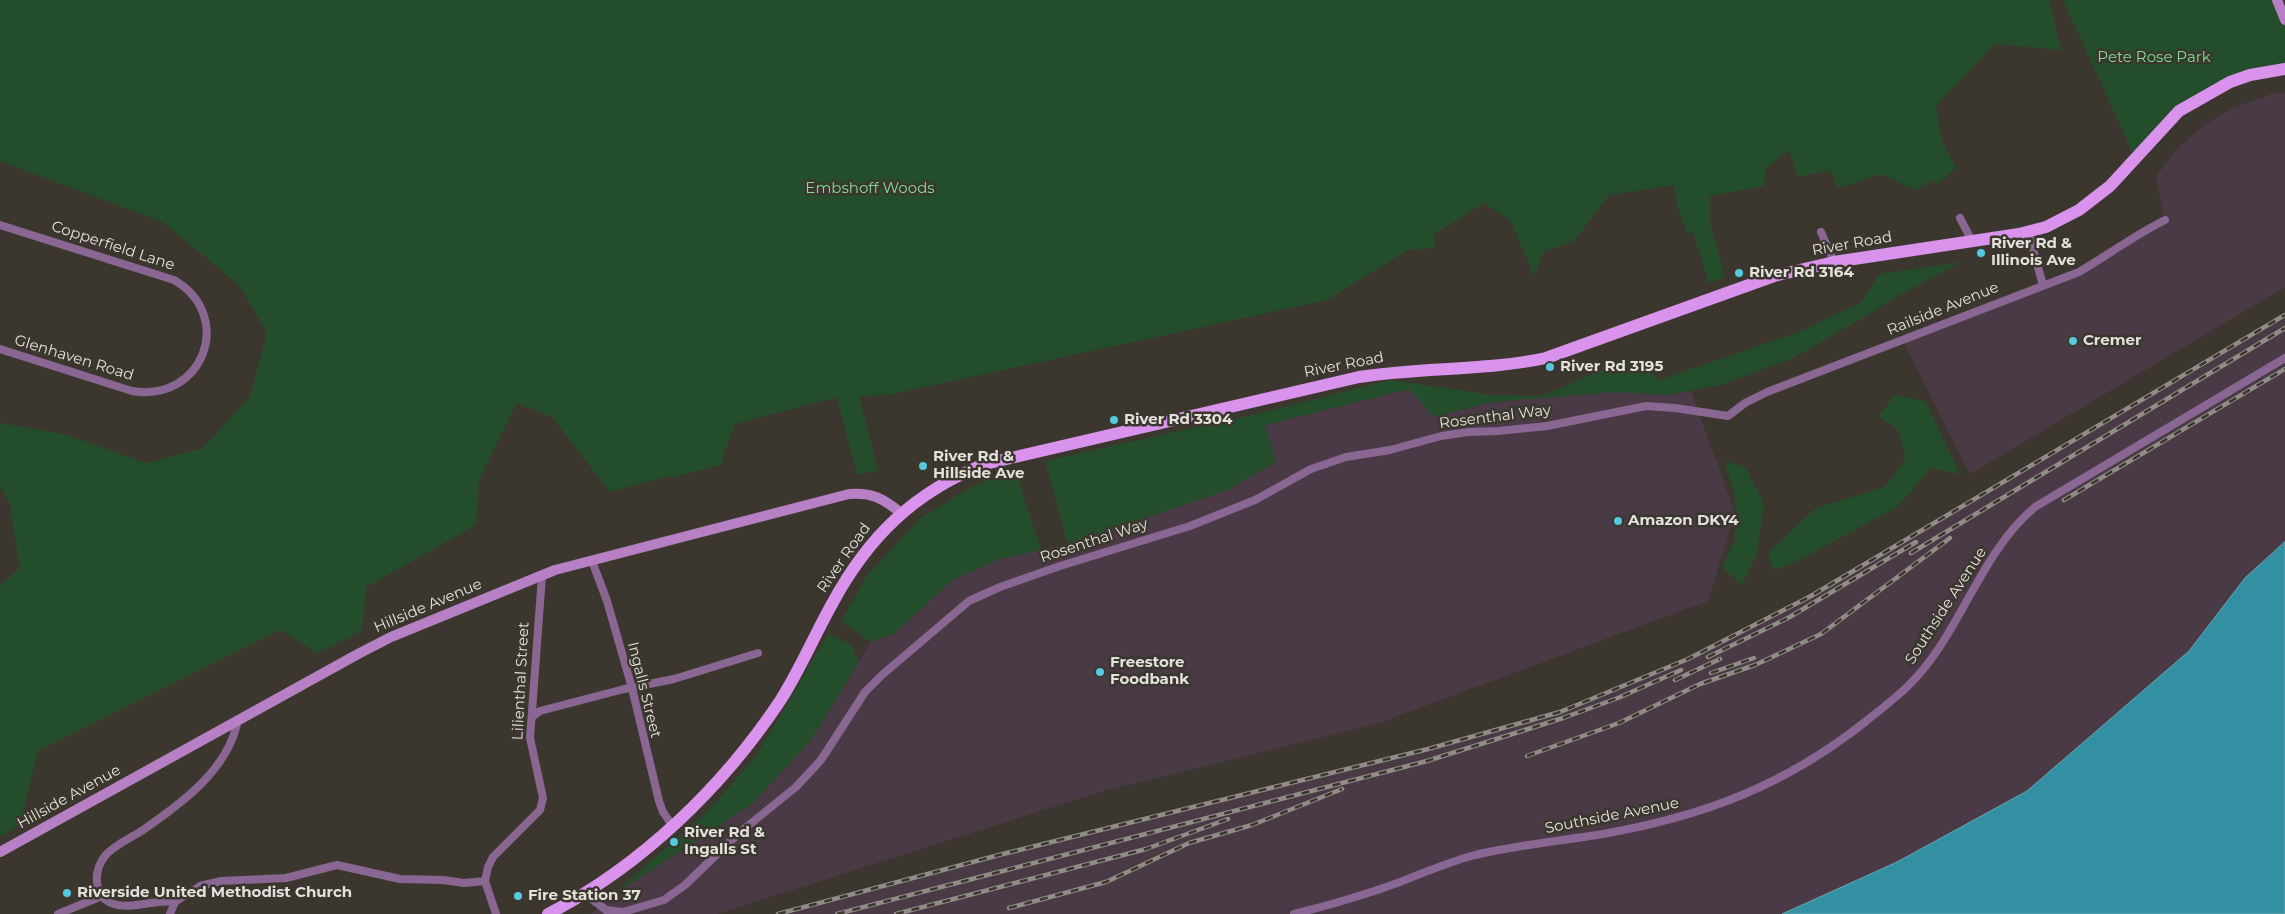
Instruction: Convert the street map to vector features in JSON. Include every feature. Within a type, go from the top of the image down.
[{"type":"main road","name":"River Road","points":[[548,914],[584,894],[628,863],[672,825],[713,785],[758,732],[781,699],[850,573],[880,533],[921,497],[956,475],[985,464],[1359,377],[1392,372],[1513,364],[1546,358],[1742,286],[1834,262],[2028,232],[2062,219],[2110,186],[2179,111],[2230,82],[2285,69]]},
{"type":"street","points":[[2276,0],[2285,20]]},
{"type":"street","points":[[1960,218],[1972,241]]},
{"type":"street","name":"Railside Avenue","points":[[1728,416],[1745,403],[1767,392],[2080,272],[2109,255],[2139,233],[2165,220]]},
{"type":"street","name":"Copperfield Lane","points":[[0,225],[174,280],[191,292],[200,306],[207,326],[206,343]]},
{"type":"street","points":[[1822,232],[1834,262]]},
{"type":"street","points":[[2028,232],[2043,285]]},
{"type":"street","name":"Glenhaven Road","points":[[0,349],[132,391],[153,392],[176,385],[186,378],[197,366],[206,343]]},
{"type":"street","name":"Southside Avenue","points":[[1294,914],[1349,900],[1445,864],[1476,855],[1604,834],[1696,813],[1753,792],[1782,777],[1845,738],[1910,684],[1935,652],[2002,543],[2022,518],[2043,502],[2285,358]]},
{"type":"street","name":"Rosenthal Way","points":[[584,894],[606,910],[623,912],[664,900],[685,885],[739,833],[796,787],[821,760],[866,692],[882,675],[969,601],[1000,587],[1060,566],[1190,526],[1255,500],[1311,469],[1346,457],[1390,450],[1450,434],[1547,426],[1646,406],[1676,408],[1728,416]]},
{"type":"street","name":"Hillside Avenue","points":[[0,852],[391,637],[570,565],[592,561],[849,494],[875,495],[886,500],[901,513]]},
{"type":"street","name":"Ingalls Street","points":[[592,561],[602,585],[632,688],[659,801],[663,812],[672,825]]},
{"type":"street","name":"Lilienthal Street","points":[[485,881],[488,867],[493,857],[538,812],[542,804],[542,791],[531,750],[530,738],[542,576]]},
{"type":"street","points":[[532,717],[540,711],[674,679],[758,653]]},
{"type":"street","points":[[238,720],[231,744],[223,759],[203,780],[166,813],[106,856],[98,871],[98,888],[107,901],[120,906],[156,901],[174,902],[200,886],[221,881],[286,878],[337,865],[400,879],[443,880],[464,883],[485,881],[496,914]]},
{"type":"street","points":[[58,914],[102,896]]},
{"type":"street","points":[[170,914],[174,902]]},
{"type":"shaded area","points":[[2275,93],[2285,93],[2285,287],[1970,474],[1903,340],[2079,272],[2165,221],[2156,177],[2175,151],[2204,125],[2233,108]]},
{"type":"shaded area","points":[[2285,315],[2285,542],[2245,578],[2189,651],[2027,791],[1897,862],[1782,914],[778,914],[999,855],[1428,749],[1560,712],[1688,659],[1811,596]]},
{"type":"shaded area","points":[[1409,389],[1434,417],[1492,402],[1615,392],[1668,395],[1691,391],[1735,513],[1708,601],[1379,723],[1100,792],[717,914],[591,914],[613,895],[753,803],[811,740],[871,642],[894,634],[951,581],[1000,559],[1068,544],[1265,425]]},
{"type":"green space","name":"Embshoff Woods","points":[[0,0],[2049,0],[2061,50],[1995,44],[1936,106],[1942,141],[1956,168],[1936,185],[1933,180],[1915,190],[1881,174],[1838,188],[1830,170],[1798,177],[1789,150],[1766,168],[1764,186],[1710,196],[1710,224],[1725,277],[1709,283],[1693,232],[1687,233],[1678,208],[1674,185],[1609,195],[1574,241],[1544,252],[1534,276],[1511,221],[1484,203],[1433,235],[1436,248],[1408,250],[1327,300],[888,395],[859,396],[878,470],[857,475],[837,397],[735,424],[722,458],[724,464],[610,492],[552,417],[517,403],[479,480],[476,525],[366,587],[362,631],[318,653],[280,630],[38,751],[20,825],[0,836],[0,585],[20,568],[10,505],[0,486],[0,423],[63,434],[147,463],[203,448],[250,397],[267,333],[240,286],[163,222],[0,161]]},
{"type":"green space","name":"Pete Rose Park","points":[[2063,0],[2277,0],[2285,20],[2285,69],[2198,99],[2136,160]]},
{"type":"green space","points":[[1961,262],[1896,297],[1793,358],[1720,385],[1668,395],[1615,392],[1492,402],[1434,417],[1409,389],[1265,425],[1276,462],[1228,490],[1068,544],[1045,461],[1265,412],[1390,380],[1493,395],[1542,396],[1627,359],[1660,380],[1801,331],[1862,302],[1879,274]]},
{"type":"green space","points":[[1895,395],[1925,401],[1960,474],[1931,468],[1897,507],[1796,562],[1774,570],[1769,560],[1771,550],[1816,508],[1885,487],[1906,458],[1898,430],[1879,416]]},
{"type":"green space","points":[[1725,461],[1745,467],[1764,503],[1757,553],[1742,585],[1722,567],[1735,541],[1735,499]]},
{"type":"green space","points":[[1015,470],[1041,550],[1000,559],[951,581],[894,634],[871,642],[841,621],[868,574],[921,518],[973,486]]},
{"type":"green space","points":[[828,634],[850,644],[859,662],[811,740],[753,803],[613,895],[711,808],[757,755]]},
{"type":"water","points":[[2285,542],[2285,914],[1782,914],[1897,862],[2027,791],[2189,651],[2245,578]]},
{"type":"railway","points":[[778,914],[999,855],[1428,749],[1560,712],[1688,659],[1811,596],[2285,315]]},
{"type":"railway","points":[[1911,553],[2285,328]]},
{"type":"railway","points":[[2064,500],[2285,369]]},
{"type":"railway","points":[[1527,756],[1619,723],[1700,684],[1755,665],[1821,634],[1950,538]]},
{"type":"railway","points":[[1708,657],[1788,618],[1916,542]]},
{"type":"railway","points":[[1711,673],[1754,658]]},
{"type":"railway","points":[[1675,680],[1720,659]]},
{"type":"railway","points":[[837,914],[1427,761],[1563,718],[1618,698],[1681,670]]},
{"type":"railway","points":[[1009,908],[1106,882],[1189,843],[1252,825],[1342,789]]},
{"type":"railway","points":[[896,914],[1146,849],[1228,819]]},
{"type":"place","name":"River Rd & Illinois Ave","points":[[1981,253]]},
{"type":"place","name":"River Rd 3164","points":[[1739,273]]},
{"type":"place","name":"Cremer","points":[[2073,341]]},
{"type":"place","name":"River Rd 3195","points":[[1550,367]]},
{"type":"place","name":"River Rd 3304","points":[[1114,420]]},
{"type":"place","name":"River Rd & Hillside Ave","points":[[923,466]]},
{"type":"place","name":"Amazon DKY4","points":[[1618,521]]},
{"type":"place","name":"Freestore Foodbank","points":[[1100,672]]},
{"type":"place","name":"River Rd & Ingalls St","points":[[674,842]]},
{"type":"place","name":"Riverside United Methodist Church","points":[[67,893]]},
{"type":"place","name":"Fire Station 37","points":[[518,896]]}]
